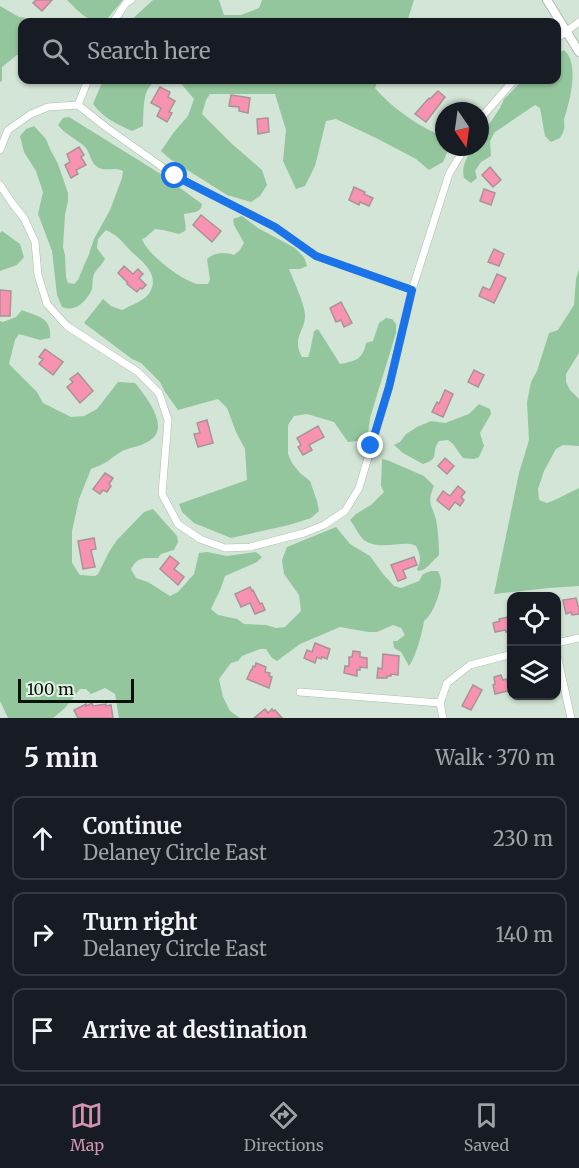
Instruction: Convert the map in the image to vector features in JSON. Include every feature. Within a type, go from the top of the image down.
[{"type":"street","points":[[115,18],[131,0]]},
{"type":"street","points":[[546,0],[559,18]]},
{"type":"street","points":[[561,21],[579,52]]},
{"type":"street","points":[[561,35],[579,22]]},
{"type":"street","points":[[78,105],[86,84]]},
{"type":"street","points":[[489,109],[511,84]]},
{"type":"street","points":[[0,150],[8,130],[31,114],[48,107],[78,105],[175,176],[275,227],[316,256],[412,290]]},
{"type":"street","points":[[0,185],[24,218],[35,242],[38,275],[47,304],[67,326],[138,372],[159,393],[168,420],[162,494],[178,524],[200,539],[225,548],[250,547],[304,533],[324,525],[345,511],[359,488],[389,387],[412,290],[449,174],[460,156]]},
{"type":"street","points":[[561,642],[579,638]]},
{"type":"street","points":[[443,718],[440,703],[447,683],[470,665],[507,655]]},
{"type":"street","points":[[561,673],[571,718]]},
{"type":"street","points":[[300,692],[440,703]]},
{"type":"green space","points":[[67,0],[123,0],[108,18],[88,18]]},
{"type":"green space","points":[[153,0],[219,0],[224,15],[241,15],[259,8],[262,0],[414,0],[408,18],[133,18]]},
{"type":"green space","points":[[0,6],[19,17],[26,18],[18,18],[18,55],[2,67],[2,81],[0,82]]},
{"type":"green space","points":[[564,50],[571,63],[572,81],[564,118],[564,130],[560,138],[551,142],[545,136],[540,108],[535,105],[495,132],[490,141],[491,156],[481,162],[475,171],[477,178],[471,183],[464,178],[463,170],[468,156],[489,156],[489,124],[504,99],[519,84],[561,84],[561,52]]},
{"type":"green space","points":[[101,84],[152,84],[145,98],[143,126],[132,131],[111,120],[93,104]]},
{"type":"green space","points":[[181,84],[376,84],[375,88],[390,103],[406,116],[435,133],[435,156],[446,156],[443,162],[429,170],[416,159],[336,119],[326,121],[315,166],[305,186],[296,189],[283,161],[286,130],[275,94],[210,94],[202,114],[262,170],[267,185],[260,196],[251,202],[227,195],[161,151],[188,116],[194,99]]},
{"type":"green space","points":[[69,117],[164,176],[202,204],[198,211],[184,214],[185,231],[179,234],[155,229],[142,239],[158,259],[183,278],[198,284],[208,284],[210,280],[207,259],[220,253],[234,255],[244,243],[233,219],[242,216],[258,228],[295,248],[304,257],[307,266],[300,269],[289,269],[304,311],[305,320],[298,339],[302,357],[308,357],[314,331],[318,329],[340,364],[361,356],[366,343],[373,341],[379,323],[386,318],[392,319],[396,324],[396,333],[370,418],[368,433],[358,441],[348,442],[334,422],[307,414],[294,416],[288,425],[288,454],[300,473],[310,481],[317,501],[319,511],[311,518],[231,538],[194,523],[182,512],[179,504],[247,480],[245,449],[227,408],[218,399],[178,410],[160,382],[141,363],[132,359],[84,323],[103,299],[111,306],[122,310],[148,295],[153,285],[151,272],[116,236],[106,230],[98,239],[97,248],[105,259],[94,274],[92,289],[87,298],[76,307],[62,307],[57,295],[52,251],[38,214],[43,192],[36,171],[24,152],[20,136],[26,129],[34,126],[46,139],[68,193],[63,247],[68,283],[74,284],[78,280],[94,239],[110,210],[123,171],[96,166],[86,148],[58,125],[63,118]]},
{"type":"green space","points":[[2,231],[20,244],[24,257],[17,265],[0,271],[0,233]]},
{"type":"green space","points":[[579,269],[579,353],[566,374],[566,382],[579,399],[579,446],[563,445],[556,449],[544,471],[538,489],[539,500],[547,503],[579,488],[579,586],[494,594],[519,473],[529,440],[527,402],[531,382],[537,371],[549,333],[558,330],[574,305]]},
{"type":"green space","points":[[22,310],[46,322],[49,326],[50,338],[40,340],[19,334],[15,340],[9,364],[37,392],[43,403],[71,417],[84,416],[97,409],[118,382],[135,383],[153,409],[158,424],[157,431],[151,440],[124,450],[91,469],[79,499],[72,531],[72,563],[80,575],[95,576],[98,574],[117,540],[144,512],[153,509],[177,536],[178,542],[174,550],[161,554],[158,558],[145,558],[136,562],[131,569],[136,578],[148,582],[170,596],[178,592],[194,574],[199,553],[207,552],[227,556],[256,552],[262,557],[257,562],[225,576],[211,609],[218,615],[237,619],[244,624],[285,627],[301,611],[299,595],[284,574],[282,560],[287,547],[336,527],[350,544],[370,556],[394,586],[401,588],[419,581],[423,574],[438,571],[441,585],[438,596],[433,609],[424,621],[414,657],[409,666],[401,652],[394,648],[393,641],[405,635],[401,628],[393,625],[377,632],[368,632],[340,627],[300,644],[277,661],[266,649],[260,649],[231,663],[219,679],[223,697],[230,711],[240,718],[119,718],[115,694],[105,688],[91,694],[86,689],[80,689],[65,708],[53,718],[8,718],[0,701],[0,321],[16,317]]},
{"type":"green space","points":[[479,404],[490,409],[491,414],[480,433],[484,446],[479,457],[463,458],[448,440],[439,441],[434,458],[423,464],[394,445],[417,427],[431,421],[445,423],[469,414]]},
{"type":"green space","points":[[382,459],[424,476],[434,486],[430,500],[437,523],[439,555],[423,570],[418,571],[417,569],[420,557],[416,546],[371,543],[362,538],[350,520],[384,492],[381,486]]},
{"type":"building","points":[[36,0],[52,0],[42,11],[33,3]]},
{"type":"building","points":[[160,87],[170,92],[168,97],[175,101],[167,122],[157,116],[161,108],[151,103]]},
{"type":"building","points":[[438,91],[445,97],[441,102],[435,102],[435,110],[426,122],[415,114]]},
{"type":"building","points":[[231,95],[250,98],[248,113],[239,111],[239,107],[229,106]]},
{"type":"building","points":[[268,118],[269,132],[258,134],[257,119]]},
{"type":"building","points":[[79,147],[86,165],[76,170],[78,174],[71,178],[65,165],[70,162],[67,154]]},
{"type":"building","points":[[490,167],[501,180],[493,187],[482,175]]},
{"type":"building","points":[[354,187],[373,198],[369,206],[360,202],[359,205],[349,200]]},
{"type":"building","points":[[484,189],[495,193],[491,205],[480,201]]},
{"type":"building","points":[[201,215],[221,231],[212,242],[193,225]]},
{"type":"building","points":[[494,249],[504,254],[499,266],[488,262]]},
{"type":"building","points":[[124,266],[133,274],[138,269],[143,274],[139,278],[146,285],[142,289],[140,288],[137,292],[118,273]]},
{"type":"building","points":[[497,274],[506,278],[494,303],[479,296],[483,287],[490,290]]},
{"type":"building","points":[[0,290],[11,291],[10,316],[0,316]]},
{"type":"building","points":[[341,302],[352,323],[344,327],[341,320],[336,322],[330,308]]},
{"type":"building","points":[[45,349],[63,362],[53,375],[39,364],[43,359],[39,357]]},
{"type":"building","points":[[474,370],[484,375],[478,387],[468,382]]},
{"type":"building","points":[[78,373],[93,391],[80,403],[67,387],[73,382],[70,379]]},
{"type":"building","points":[[445,390],[453,394],[443,417],[432,412],[437,402],[439,404]]},
{"type":"building","points":[[207,420],[213,443],[198,447],[194,434],[200,433],[197,423]]},
{"type":"building","points":[[318,426],[324,437],[309,445],[312,450],[303,455],[298,447],[301,445],[297,438]]},
{"type":"building","points":[[445,458],[454,466],[447,474],[438,466]]},
{"type":"building","points":[[105,473],[113,478],[107,492],[103,490],[100,494],[93,489]]},
{"type":"building","points":[[458,486],[465,492],[461,497],[464,500],[460,506],[455,502],[449,510],[437,500],[443,491],[450,496]]},
{"type":"building","points":[[94,538],[96,549],[91,550],[95,567],[83,569],[78,541]]},
{"type":"building","points":[[170,556],[179,563],[174,569],[184,577],[178,585],[160,569]]},
{"type":"building","points":[[414,557],[417,565],[403,570],[406,578],[398,581],[391,565]]},
{"type":"building","points":[[250,587],[265,610],[255,614],[250,603],[241,607],[235,594]]},
{"type":"building","points":[[576,598],[579,614],[572,615],[571,612],[566,614],[563,600]]},
{"type":"building","points":[[507,617],[507,632],[495,632],[493,623],[500,621],[499,619]]},
{"type":"building","points":[[315,643],[330,649],[327,659],[317,657],[315,663],[304,658],[307,650],[312,652]]},
{"type":"building","points":[[353,651],[360,652],[360,657],[367,658],[367,668],[360,667],[360,670],[357,670],[357,676],[344,673],[345,666],[349,666],[349,657],[352,657]]},
{"type":"building","points":[[383,654],[399,656],[398,675],[391,674],[387,678],[377,678],[378,668],[382,669]]},
{"type":"building","points":[[256,663],[266,667],[265,672],[270,673],[269,676],[272,677],[269,688],[247,679]]},
{"type":"building","points":[[501,675],[503,680],[506,679],[507,691],[495,694],[494,677]]},
{"type":"building","points":[[473,685],[482,690],[471,710],[462,706]]},
{"type":"building","points":[[92,703],[93,706],[111,705],[113,718],[78,718],[74,710]]},
{"type":"building","points":[[265,709],[268,713],[272,709],[275,710],[282,718],[254,718]]},
{"type":"route","points":[[175,176],[275,227],[316,256],[412,290],[389,387],[371,446]]}]
